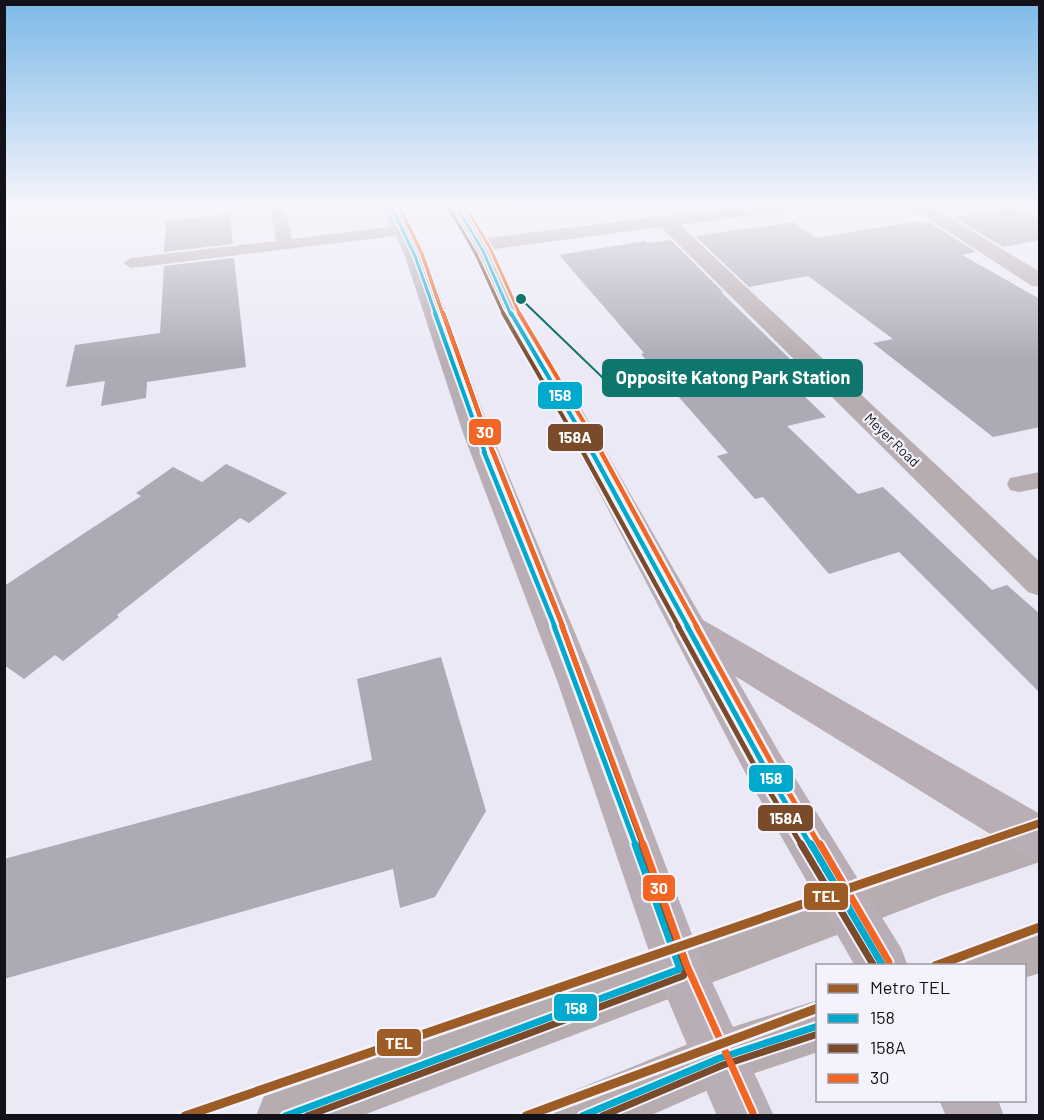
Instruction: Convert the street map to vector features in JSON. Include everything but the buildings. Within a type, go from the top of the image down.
[{"type":"main road","points":[[415,256],[477,433],[577,683],[680,969],[746,1116]]},
{"type":"main road","points":[[485,256],[512,316],[572,415],[765,768],[882,964]]},
{"type":"main road","points":[[687,628],[1040,840]]},
{"type":"main road","points":[[968,1102],[976,1116]]},
{"type":"street","name":"Meyer Road","points":[[702,256],[1040,583]]},
{"type":"street","points":[[1000,256],[1040,281]]},
{"type":"street","points":[[284,1116],[942,872],[1040,840]]},
{"type":"street","points":[[995,964],[1040,948]]},
{"type":"street","points":[[581,1116],[720,1058],[816,1027]]},
{"type":"lane","points":[[130,262],[182,256]]},
{"type":"metro line","name":"TEL","points":[[185,1116],[1040,823]]},
{"type":"metro line","name":"TEL","points":[[940,964],[1040,927]]},
{"type":"metro line","name":"TEL","points":[[526,1116],[816,1009]]},
{"type":"transit line","name":"158","points":[[285,1116],[680,969],[577,683],[477,433],[415,256]]},
{"type":"transit line","name":"158A","points":[[307,1116],[683,976],[687,970],[584,680],[484,430],[423,256]]},
{"type":"transit line","name":"30","points":[[423,256],[484,430],[584,680],[687,966],[753,1113]]},
{"type":"transit line","name":"158A","points":[[477,256],[506,320],[565,419],[758,772],[873,964]]},
{"type":"transit line","name":"158","points":[[485,256],[512,316],[572,415],[765,768],[882,964]]},
{"type":"transit line","name":"30","points":[[494,256],[519,313],[579,411],[772,764],[889,962]]},
{"type":"transit line","name":"158","points":[[582,1116],[720,1058],[816,1027]]},
{"type":"transit line","name":"158A","points":[[602,1116],[723,1065],[816,1035]]},
{"type":"place","name":"Opposite Katong Park Station","points":[[521,299]]}]
